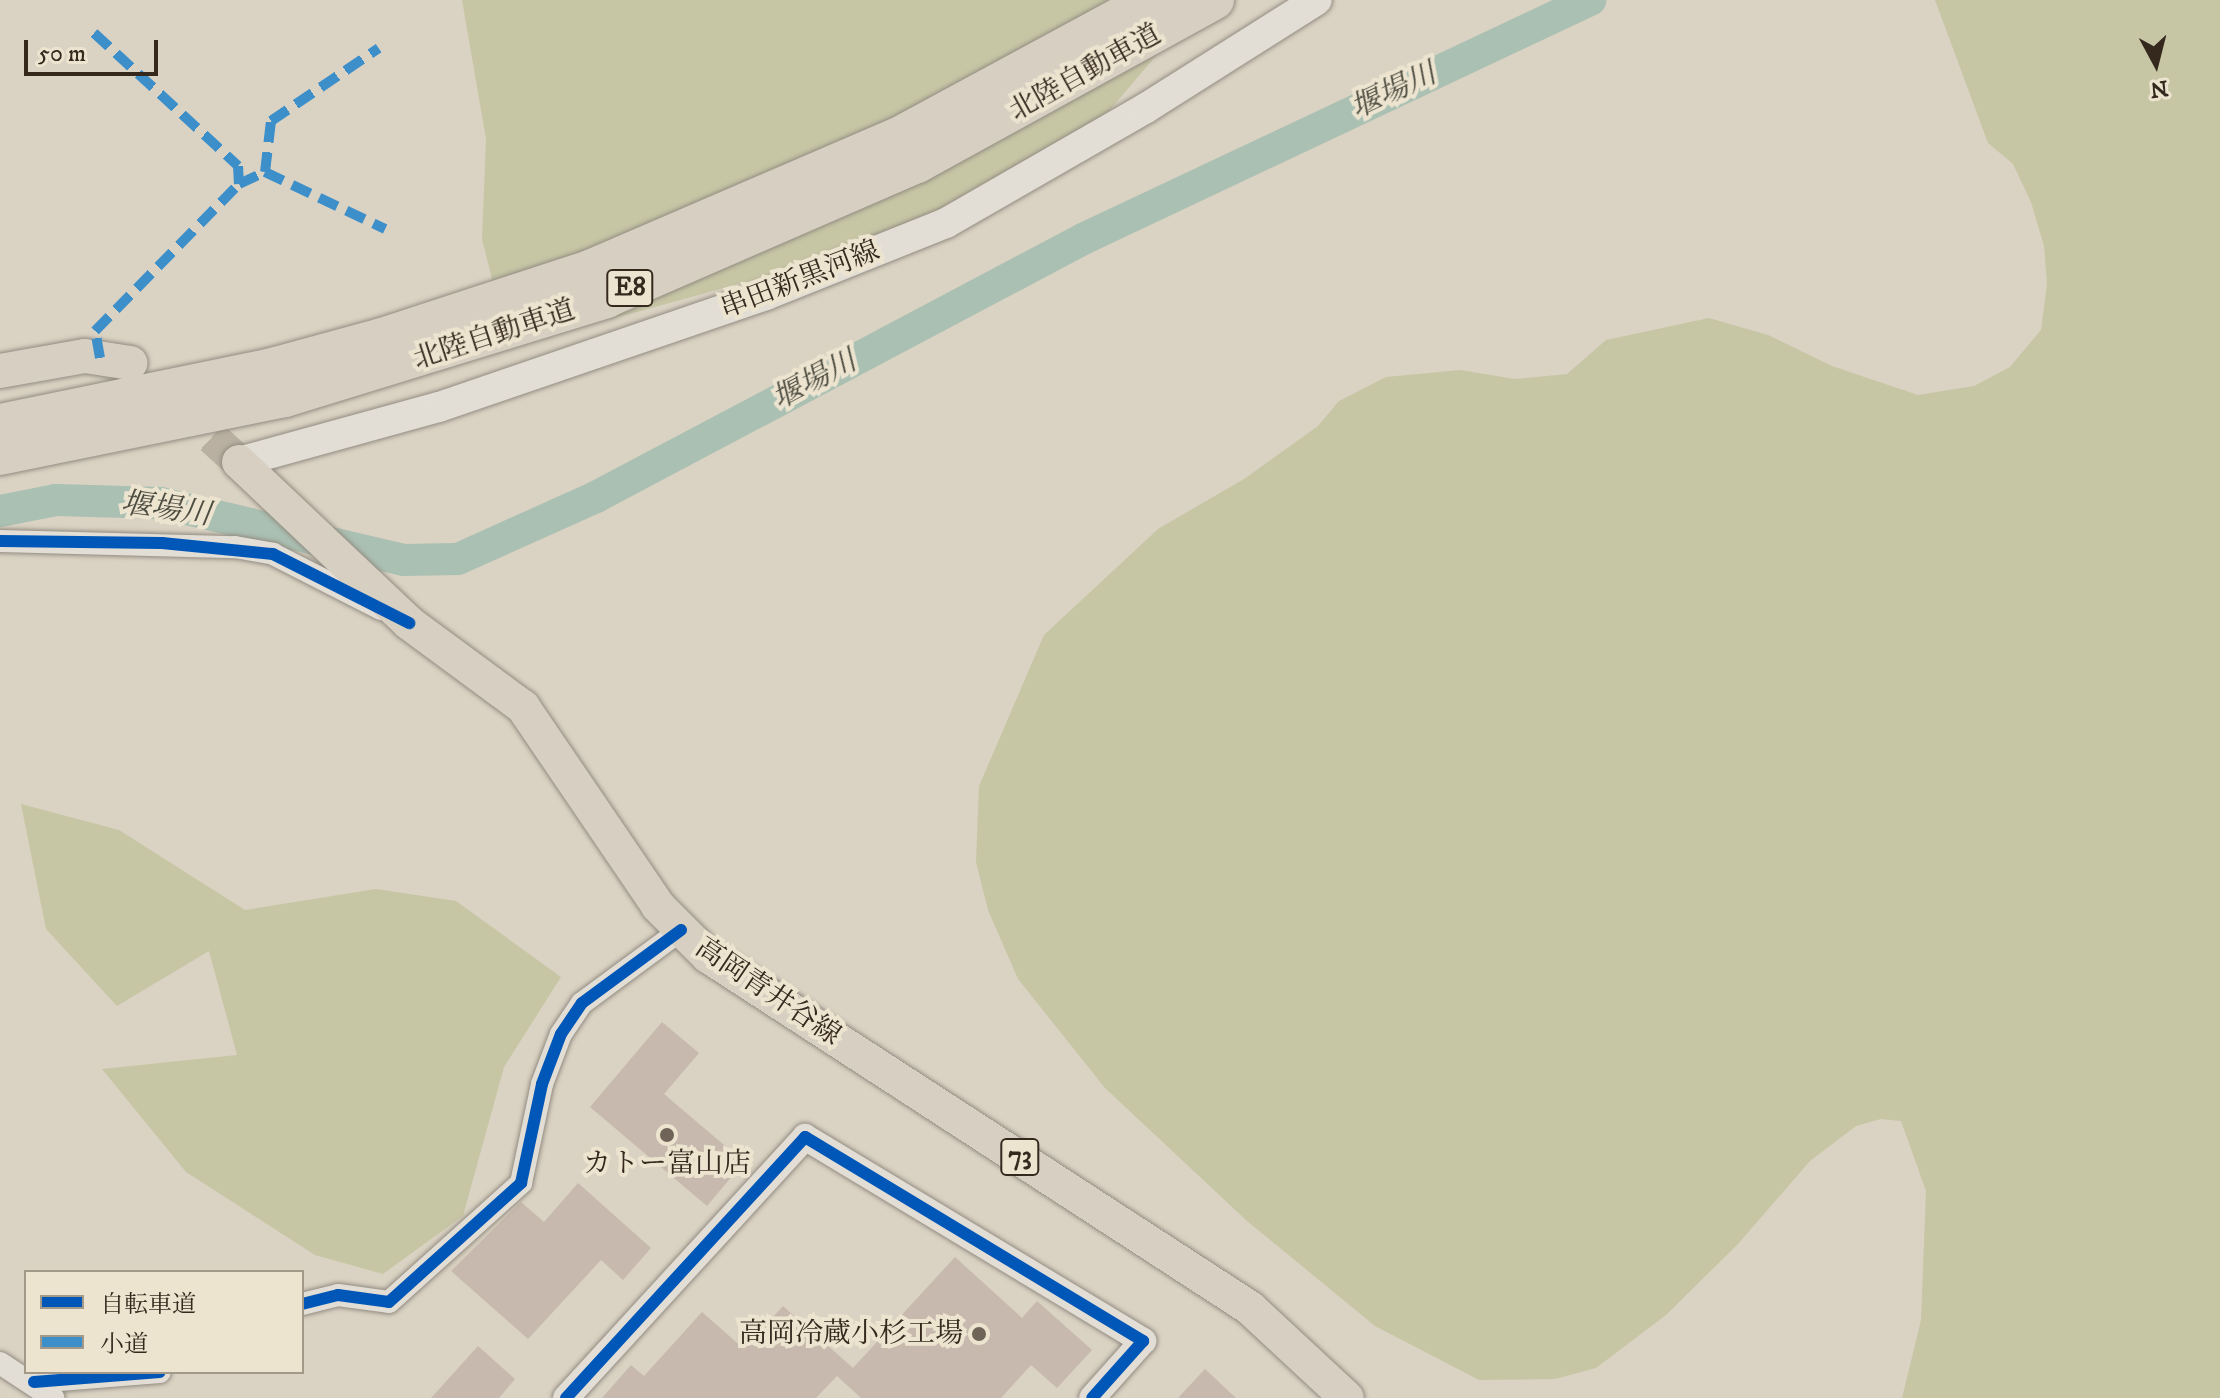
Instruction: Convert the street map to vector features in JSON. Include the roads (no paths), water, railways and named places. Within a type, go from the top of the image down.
[{"type":"highway","name":"北陸自動車道","points":[[0,424],[286,364],[590,270],[897,138],[1152,0]]},
{"type":"highway","name":"北陸自動車道","points":[[0,455],[285,397],[606,298],[917,163],[1214,0]]},
{"type":"main road","name":"串田新黒河線","points":[[239,462],[439,407],[766,295],[946,223],[1146,108],[1309,1]]},
{"type":"main road","points":[[0,371],[85,356],[130,363]]},
{"type":"main road","name":"高岡青井谷線","points":[[239,462],[301,515],[409,623],[523,707],[658,906],[727,970],[1250,1308],[1347,1398]]},
{"type":"street","points":[[0,541],[177,544],[273,554],[409,623]]},
{"type":"street","points":[[304,1304],[338,1295],[389,1302],[521,1183],[542,1084],[561,1034],[582,1003],[681,930]]},
{"type":"street","points":[[566,1398],[805,1137],[1143,1341],[1092,1398]]},
{"type":"street","points":[[0,1363],[34,1382],[53,1398]]},
{"type":"street","points":[[34,1382],[135,1374]]},
{"type":"waterway","name":"堰場川","points":[[0,511],[56,500],[161,503],[404,560],[458,559],[596,497],[1083,239],[1590,0]]},
{"type":"tunnel","points":[[174,403],[239,462]]},
{"type":"place","name":"カトー富山店","points":[[667,1135]]},
{"type":"place","name":"高岡冷蔵小杉工場","points":[[979,1334]]}]
